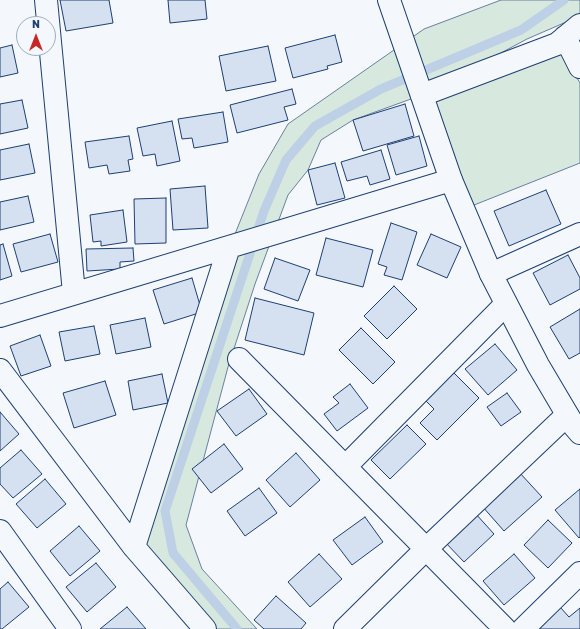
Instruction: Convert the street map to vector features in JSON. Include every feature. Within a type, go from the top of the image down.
[{"type":"street","points":[[46,0],[74,293]]},
{"type":"street","points":[[389,0],[451,180],[491,274],[538,365],[567,415],[580,434]]},
{"type":"street","points":[[422,95],[557,44],[573,31],[580,67]]},
{"type":"street","points":[[0,316],[451,180]]},
{"type":"street","points":[[491,274],[580,234]]},
{"type":"street","points":[[134,547],[229,247]]},
{"type":"street","points":[[345,467],[506,304]]},
{"type":"street","points":[[239,359],[425,550],[505,629]]},
{"type":"street","points":[[0,370],[134,547],[204,629]]},
{"type":"street","points":[[345,629],[425,550],[567,415]]},
{"type":"street","points":[[0,531],[70,629]]},
{"type":"street","points":[[524,629],[580,573]]},
{"type":"shaded area","points":[[501,0],[580,0],[580,16],[527,39],[426,93],[557,44],[580,83],[580,163],[464,209],[422,95],[353,120],[321,140],[308,170],[288,195],[255,284],[228,367],[186,525],[202,569],[257,629],[205,629],[127,538],[225,259],[259,174],[288,124],[424,29]]},
{"type":"building","points":[[60,0],[109,0],[113,23],[66,31]]},
{"type":"building","points":[[168,0],[205,0],[207,19],[170,23]]},
{"type":"building","points":[[335,35],[342,62],[327,66],[328,69],[293,78],[285,48]]},
{"type":"building","points":[[12,45],[18,73],[0,77],[0,48]]},
{"type":"building","points":[[268,46],[276,81],[226,91],[219,56]]},
{"type":"building","points":[[292,89],[296,104],[284,107],[288,120],[237,133],[230,105]]},
{"type":"building","points":[[22,100],[28,128],[0,134],[0,104]]},
{"type":"building","points":[[405,104],[414,136],[363,151],[353,120]]},
{"type":"building","points":[[223,112],[228,142],[194,148],[192,138],[182,139],[178,119]]},
{"type":"building","points":[[172,121],[180,161],[157,166],[155,154],[143,156],[137,128]]},
{"type":"building","points":[[129,136],[133,159],[128,160],[130,171],[109,174],[107,165],[89,168],[85,142]]},
{"type":"building","points":[[419,136],[427,166],[396,175],[387,145]]},
{"type":"building","points":[[29,144],[35,173],[0,180],[0,150]]},
{"type":"building","points":[[381,150],[390,179],[370,185],[367,176],[347,181],[341,162]]},
{"type":"building","points":[[335,163],[345,198],[317,205],[308,170]]},
{"type":"building","points":[[205,186],[208,228],[173,230],[170,189]]},
{"type":"building","points":[[546,190],[561,224],[509,246],[494,211]]},
{"type":"building","points":[[28,196],[34,222],[0,230],[0,202]]},
{"type":"building","points":[[166,198],[166,243],[135,244],[134,199]]},
{"type":"building","points":[[123,210],[127,242],[101,246],[101,241],[93,242],[90,215]]},
{"type":"building","points":[[391,223],[417,232],[402,280],[384,275],[387,267],[378,264]]},
{"type":"building","points":[[50,234],[58,262],[21,272],[13,244]]},
{"type":"building","points":[[431,234],[461,247],[447,278],[417,265]]},
{"type":"building","points":[[326,238],[373,250],[363,287],[316,275]]},
{"type":"building","points":[[3,244],[12,276],[0,280],[0,245]]},
{"type":"building","points":[[133,248],[134,261],[120,262],[120,269],[87,271],[86,249]]},
{"type":"building","points":[[568,255],[580,278],[580,289],[550,305],[533,273]]},
{"type":"building","points":[[275,258],[310,270],[298,301],[264,289]]},
{"type":"building","points":[[192,278],[202,312],[164,324],[153,290]]},
{"type":"building","points":[[394,286],[417,309],[387,339],[364,316]]},
{"type":"building","points":[[255,298],[314,313],[304,355],[245,340]]},
{"type":"building","points":[[580,309],[580,353],[569,359],[550,327]]},
{"type":"building","points":[[145,318],[151,347],[116,354],[110,325]]},
{"type":"building","points":[[94,326],[100,354],[65,361],[59,332]]},
{"type":"building","points":[[361,328],[395,362],[373,384],[339,350]]},
{"type":"building","points":[[40,335],[51,366],[21,376],[10,346]]},
{"type":"building","points":[[495,344],[517,370],[488,395],[465,369]]},
{"type":"building","points":[[453,372],[479,398],[437,440],[420,423],[434,409],[425,400]]},
{"type":"building","points":[[162,374],[168,403],[133,410],[128,381]]},
{"type":"building","points":[[105,381],[116,415],[74,428],[63,393]]},
{"type":"building","points":[[350,384],[368,408],[337,431],[324,414],[339,403],[333,397]]},
{"type":"building","points":[[249,389],[267,414],[236,436],[217,411]]},
{"type":"building","points":[[507,393],[521,412],[501,426],[487,407]]},
{"type":"building","points":[[0,412],[19,434],[0,451]]},
{"type":"building","points":[[407,425],[426,444],[390,479],[371,460]]},
{"type":"building","points":[[224,444],[243,469],[211,493],[192,469]]},
{"type":"building","points":[[21,450],[42,474],[13,498],[0,484],[0,468]]},
{"type":"building","points":[[296,453],[320,480],[290,507],[266,480]]},
{"type":"building","points":[[519,472],[542,497],[504,531],[482,506]]},
{"type":"building","points":[[45,479],[66,504],[37,528],[16,504]]},
{"type":"building","points":[[259,488],[277,513],[245,536],[227,511]]},
{"type":"building","points":[[580,489],[580,537],[579,538],[555,510]]},
{"type":"building","points":[[475,513],[494,534],[464,562],[445,542]]},
{"type":"building","points":[[365,517],[383,542],[352,565],[333,540]]},
{"type":"building","points":[[548,520],[572,543],[548,568],[524,545]]},
{"type":"building","points":[[79,526],[100,551],[70,576],[50,551]]},
{"type":"building","points":[[319,554],[342,579],[310,607],[288,582]]},
{"type":"building","points":[[514,554],[535,578],[504,605],[483,581]]},
{"type":"building","points":[[96,563],[116,587],[87,612],[66,587]]},
{"type":"building","points":[[8,582],[29,607],[2,629],[0,629],[0,589]]},
{"type":"building","points":[[276,596],[306,623],[301,629],[264,629],[254,620]]},
{"type":"building","points":[[127,607],[146,629],[100,629]]},
{"type":"building","points":[[560,607],[569,617],[580,608],[580,629],[536,629]]},
{"type":"waterway","points":[[237,629],[173,553],[165,511],[264,211],[286,160],[315,126],[381,89],[521,30],[564,0]]}]
